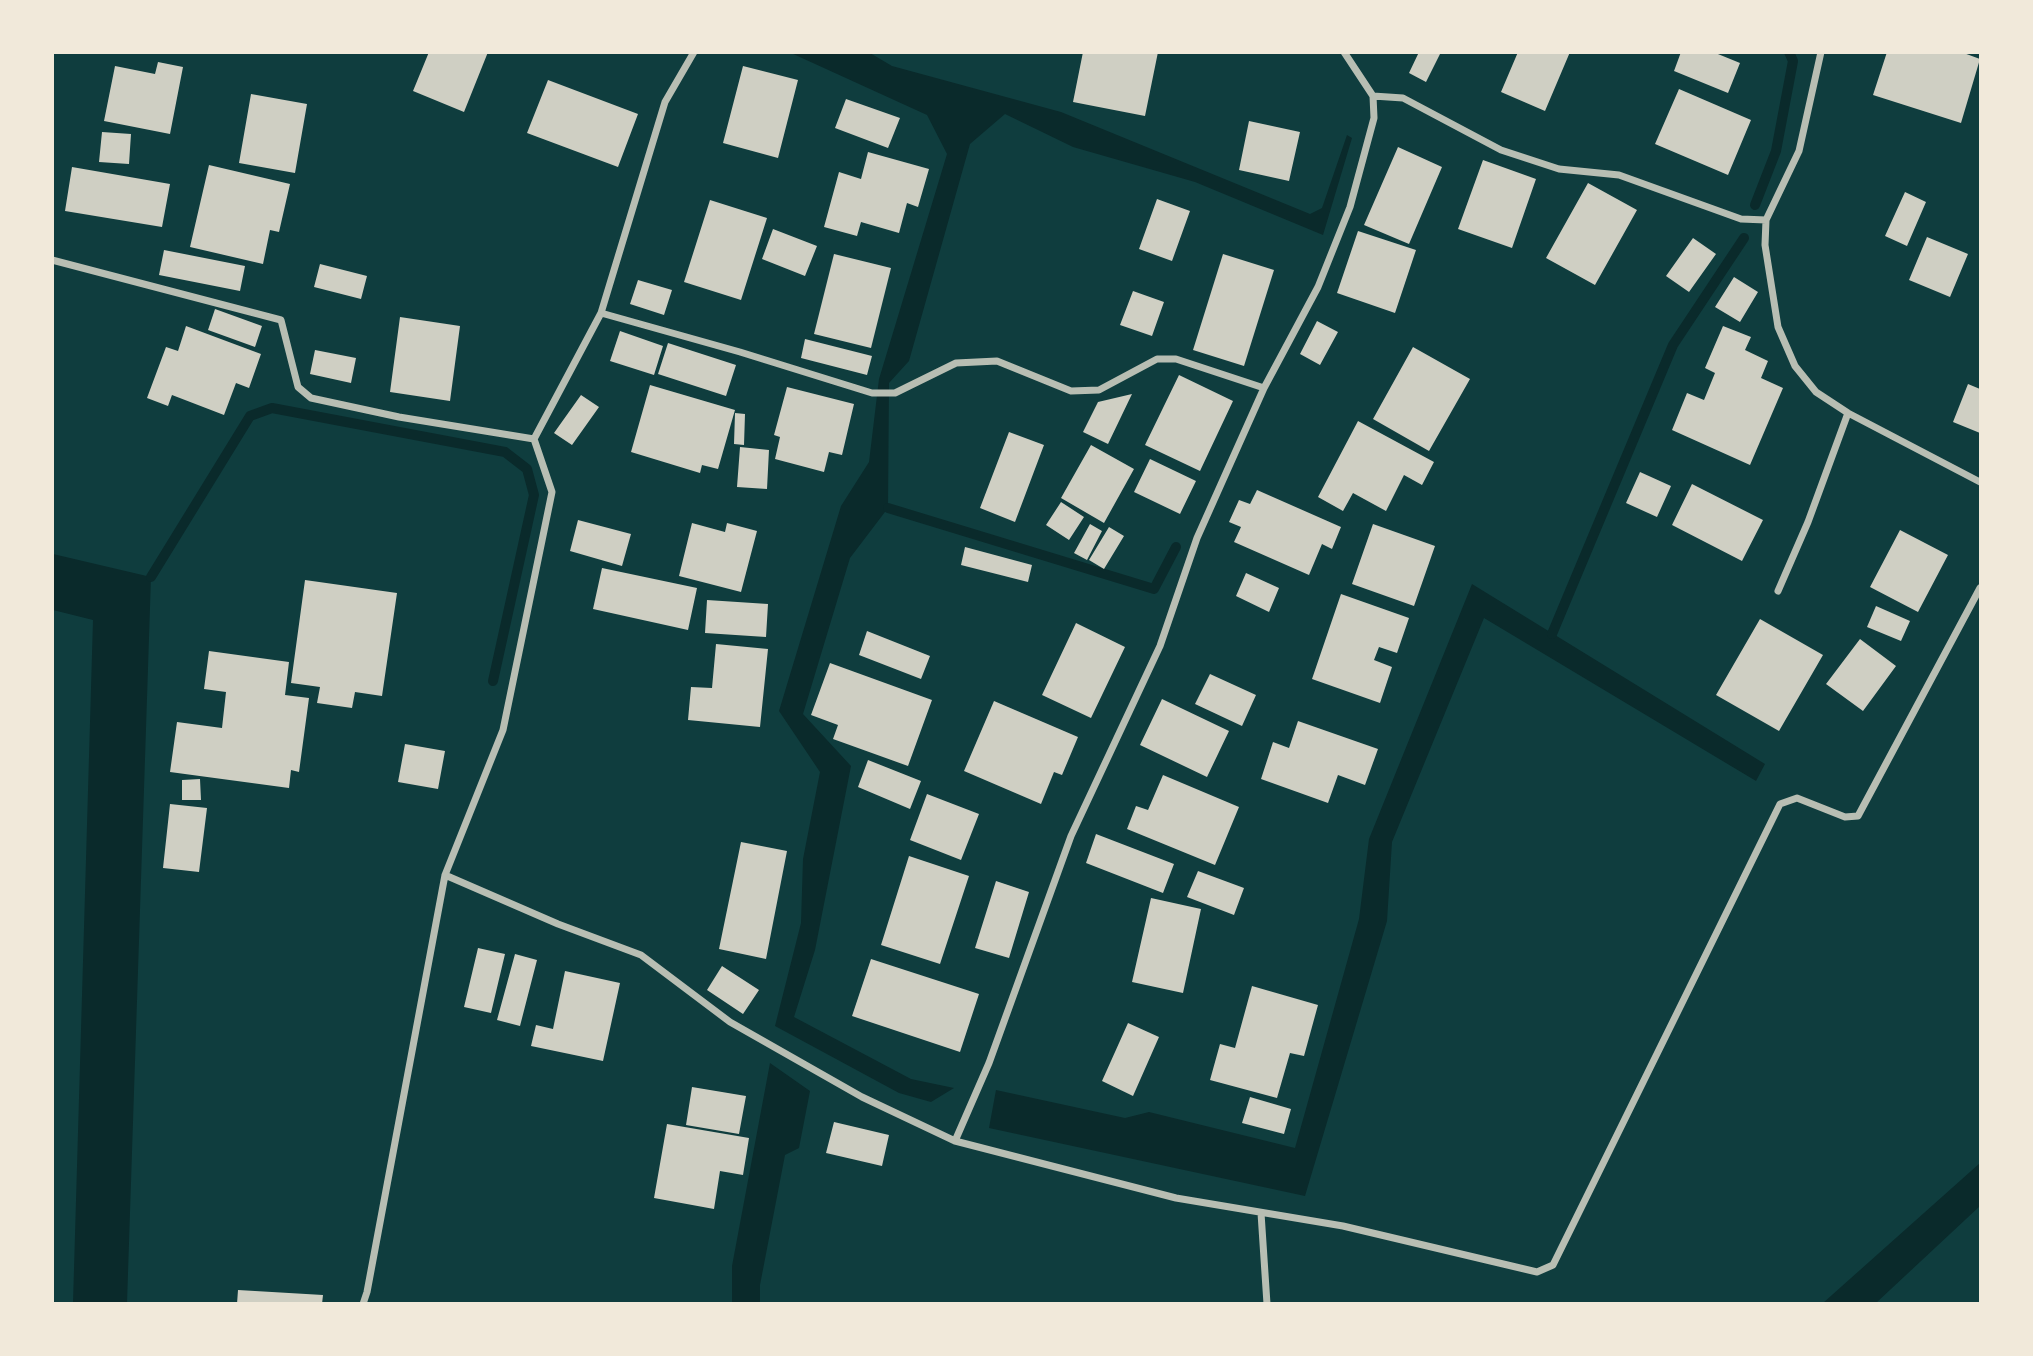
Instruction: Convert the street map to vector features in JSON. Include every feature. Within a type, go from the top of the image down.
[{"type":"street","points":[[363,1304],[444,874],[503,730],[552,492],[534,439],[601,313],[666,102],[694,52]]},
{"type":"street","points":[[955,1141],[989,1063],[1071,836],[1160,646],[1197,538],[1264,388],[1318,287],[1350,207],[1374,118],[1373,96],[1344,52]]},
{"type":"street","points":[[1821,52],[1799,151],[1766,220],[1765,245],[1778,327],[1795,366],[1816,392],[1848,414],[1980,482]]},
{"type":"street","points":[[1373,96],[1403,98],[1501,150],[1559,169],[1619,175],[1741,219],[1766,220]]},
{"type":"street","points":[[52,260],[281,320],[298,387],[311,398],[399,417],[534,439]]},
{"type":"street","points":[[601,313],[872,393],[895,393],[956,363],[997,360],[1072,391],[1098,390],[1157,359],[1176,359],[1264,388]]},
{"type":"street","points":[[1778,591],[1808,522],[1848,414]]},
{"type":"street","points":[[444,874],[558,924],[640,955],[730,1022],[862,1097],[955,1141],[1175,1199],[1343,1226],[1537,1272],[1553,1265],[1780,804],[1797,798],[1845,817],[1858,816],[1980,588]]},
{"type":"street","points":[[1261,1213],[1268,1304]]},
{"type":"water","points":[[791,53],[870,53],[892,66],[1061,112],[1310,214],[1322,208],[1347,135],[1352,138],[1323,235],[1195,182],[1073,147],[1005,114],[970,144],[909,361],[889,383],[888,508],[850,558],[803,714],[851,766],[815,950],[794,1017],[911,1079],[954,1088],[931,1102],[899,1093],[775,1026],[801,923],[803,859],[820,772],[779,711],[841,506],[869,462],[879,379],[947,154],[927,115]]},
{"type":"water","points":[[53,554],[151,577],[127,1303],[73,1303],[93,620],[53,610]]},
{"type":"water","points":[[1472,584],[1765,764],[1756,781],[1484,618],[1392,842],[1387,921],[1305,1196],[989,1128],[996,1090],[1125,1118],[1149,1112],[1295,1148],[1359,919],[1369,839]]},
{"type":"water","points":[[770,1063],[810,1091],[799,1148],[785,1155],[760,1285],[760,1303],[732,1303],[732,1266]]},
{"type":"water","points":[[1980,1163],[1980,1206],[1876,1303],[1823,1303]]},
{"type":"building","points":[[429,52],[488,52],[464,112],[413,91]]},
{"type":"building","points":[[1083,52],[1158,52],[1145,116],[1073,102]]},
{"type":"building","points":[[1419,52],[1441,52],[1426,82],[1409,73]]},
{"type":"building","points":[[1518,52],[1570,52],[1545,111],[1501,92]]},
{"type":"building","points":[[1681,52],[1713,52],[1740,63],[1728,93],[1674,71]]},
{"type":"building","points":[[1887,52],[1961,52],[1980,59],[1961,123],[1873,95]]},
{"type":"building","points":[[158,62],[183,67],[170,134],[104,121],[115,66],[155,74]]},
{"type":"building","points":[[743,66],[798,80],[778,158],[723,143]]},
{"type":"building","points":[[548,80],[638,114],[618,167],[527,133]]},
{"type":"building","points":[[1679,89],[1751,120],[1728,175],[1655,144]]},
{"type":"building","points":[[251,94],[307,104],[295,173],[239,163]]},
{"type":"building","points":[[846,99],[900,118],[888,148],[835,128]]},
{"type":"building","points":[[1249,121],[1300,132],[1289,181],[1239,170]]},
{"type":"building","points":[[102,132],[131,134],[129,164],[99,162]]},
{"type":"building","points":[[1398,147],[1442,167],[1409,244],[1364,225]]},
{"type":"building","points":[[868,152],[929,169],[918,207],[907,203],[899,233],[861,222],[857,236],[824,227],[839,172],[861,179]]},
{"type":"building","points":[[1483,160],[1536,179],[1512,248],[1458,229]]},
{"type":"building","points":[[209,165],[290,184],[279,232],[270,230],[263,264],[190,247]]},
{"type":"building","points":[[72,167],[170,184],[162,227],[65,211]]},
{"type":"building","points":[[1588,183],[1637,210],[1595,285],[1546,258]]},
{"type":"building","points":[[1905,192],[1926,202],[1907,246],[1885,236]]},
{"type":"building","points":[[1157,199],[1190,211],[1172,261],[1139,249]]},
{"type":"building","points":[[710,200],[767,218],[741,300],[684,282]]},
{"type":"building","points":[[773,229],[817,246],[805,276],[762,259]]},
{"type":"building","points":[[1358,231],[1416,250],[1395,313],[1337,293]]},
{"type":"building","points":[[1927,237],[1968,254],[1950,297],[1909,280]]},
{"type":"building","points":[[1693,238],[1716,254],[1689,292],[1666,276]]},
{"type":"building","points":[[164,250],[245,266],[240,291],[159,275]]},
{"type":"building","points":[[834,254],[891,268],[871,348],[814,334]]},
{"type":"building","points":[[1223,254],[1274,270],[1244,366],[1193,350]]},
{"type":"building","points":[[320,264],[367,276],[361,299],[314,287]]},
{"type":"building","points":[[1734,277],[1758,292],[1740,322],[1715,307]]},
{"type":"building","points":[[638,280],[672,290],[664,315],[630,304]]},
{"type":"building","points":[[1133,291],[1164,302],[1152,336],[1120,325]]},
{"type":"building","points":[[215,309],[262,326],[255,347],[208,330]]},
{"type":"building","points":[[400,317],[460,326],[450,401],[390,392]]},
{"type":"building","points":[[1317,321],[1338,332],[1320,365],[1300,354]]},
{"type":"building","points":[[186,326],[261,354],[249,388],[236,383],[224,415],[172,395],[168,406],[147,398],[166,347],[178,351]]},
{"type":"building","points":[[1723,326],[1751,337],[1745,350],[1768,361],[1761,378],[1783,388],[1750,465],[1672,430],[1687,393],[1704,400],[1715,373],[1705,368]]},
{"type":"building","points":[[620,331],[663,346],[654,375],[610,361]]},
{"type":"building","points":[[805,339],[872,356],[867,375],[801,358]]},
{"type":"building","points":[[668,343],[736,365],[726,396],[658,374]]},
{"type":"building","points":[[1413,347],[1470,379],[1429,451],[1373,419]]},
{"type":"building","points":[[315,350],[356,358],[351,383],[310,374]]},
{"type":"building","points":[[1179,375],[1233,401],[1200,471],[1145,445]]},
{"type":"building","points":[[1968,384],[1980,389],[1980,433],[1953,422]]},
{"type":"building","points":[[650,385],[735,410],[718,469],[702,465],[700,473],[631,452]]},
{"type":"building","points":[[787,387],[854,404],[842,455],[829,452],[824,472],[775,459],[780,437],[774,435]]},
{"type":"building","points":[[1132,394],[1108,444],[1083,432],[1098,402]]},
{"type":"building","points":[[581,395],[599,407],[572,445],[554,433]]},
{"type":"building","points":[[735,413],[745,414],[744,445],[734,444]]},
{"type":"building","points":[[1358,421],[1434,462],[1422,485],[1404,475],[1386,511],[1353,493],[1343,511],[1318,497]]},
{"type":"building","points":[[1009,432],[1044,445],[1015,522],[980,508]]},
{"type":"building","points":[[1091,445],[1134,469],[1104,523],[1061,498]]},
{"type":"building","points":[[740,447],[769,450],[767,489],[737,487]]},
{"type":"building","points":[[1150,459],[1196,481],[1180,514],[1134,492]]},
{"type":"building","points":[[1640,472],[1671,486],[1657,517],[1626,503]]},
{"type":"building","points":[[1692,484],[1763,520],[1742,561],[1672,525]]},
{"type":"building","points":[[1257,490],[1341,527],[1332,549],[1322,544],[1309,575],[1234,542],[1241,527],[1229,522],[1239,500],[1250,504]]},
{"type":"building","points":[[1061,502],[1084,517],[1069,540],[1046,525]]},
{"type":"building","points":[[578,520],[631,534],[622,566],[570,551]]},
{"type":"building","points":[[692,523],[725,532],[727,523],[757,531],[741,592],[679,576]]},
{"type":"building","points":[[1090,524],[1102,531],[1087,560],[1074,553]]},
{"type":"building","points":[[1373,524],[1435,546],[1414,606],[1352,584]]},
{"type":"building","points":[[1109,527],[1124,536],[1104,569],[1089,560]]},
{"type":"building","points":[[1900,530],[1948,555],[1918,612],[1870,587]]},
{"type":"building","points":[[965,547],[1032,565],[1028,582],[961,565]]},
{"type":"building","points":[[602,568],[697,588],[688,630],[593,609]]},
{"type":"building","points":[[1246,573],[1279,588],[1269,612],[1236,596]]},
{"type":"building","points":[[305,580],[397,593],[382,696],[355,692],[352,708],[317,703],[320,687],[291,683]]},
{"type":"building","points":[[1341,594],[1409,618],[1397,653],[1379,647],[1374,660],[1392,667],[1380,703],[1312,679]]},
{"type":"building","points":[[707,600],[768,604],[766,637],[705,633]]},
{"type":"building","points":[[1876,606],[1910,621],[1901,641],[1867,627]]},
{"type":"building","points":[[1760,619],[1823,655],[1779,731],[1716,695]]},
{"type":"building","points":[[1076,623],[1125,647],[1091,718],[1042,695]]},
{"type":"building","points":[[867,631],[930,656],[921,679],[859,655]]},
{"type":"building","points":[[1860,639],[1896,666],[1863,711],[1826,684]]},
{"type":"building","points":[[716,644],[768,649],[760,727],[688,720],[691,687],[712,688]]},
{"type":"building","points":[[209,651],[289,662],[285,695],[309,698],[299,772],[291,770],[289,788],[170,772],[177,722],[222,728],[226,692],[204,689]]},
{"type":"building","points":[[830,663],[932,700],[908,766],[833,739],[838,725],[811,715]]},
{"type":"building","points":[[1210,674],[1256,695],[1242,726],[1195,704]]},
{"type":"building","points":[[1162,699],[1229,731],[1207,777],[1140,745]]},
{"type":"building","points":[[994,701],[1078,737],[1062,775],[1054,772],[1041,804],[964,771]]},
{"type":"building","points":[[1298,721],[1378,749],[1365,785],[1338,775],[1328,803],[1261,779],[1273,742],[1289,748]]},
{"type":"building","points":[[405,744],[445,751],[438,789],[398,782]]},
{"type":"building","points":[[868,760],[921,781],[910,809],[858,787]]},
{"type":"building","points":[[1163,775],[1239,807],[1215,865],[1127,829],[1136,806],[1148,810]]},
{"type":"building","points":[[200,779],[201,800],[182,800],[182,780]]},
{"type":"building","points":[[927,794],[979,814],[961,860],[910,840]]},
{"type":"building","points":[[170,804],[207,808],[199,872],[163,868]]},
{"type":"building","points":[[1096,834],[1174,864],[1163,893],[1086,863]]},
{"type":"building","points":[[741,842],[787,851],[766,959],[719,949]]},
{"type":"building","points":[[909,856],[969,876],[940,964],[881,945]]},
{"type":"building","points":[[1198,871],[1244,888],[1234,915],[1187,897]]},
{"type":"building","points":[[996,881],[1029,892],[1009,958],[975,948]]},
{"type":"building","points":[[1151,898],[1201,909],[1183,993],[1132,982]]},
{"type":"building","points":[[478,948],[505,954],[491,1013],[464,1007]]},
{"type":"building","points":[[515,954],[537,960],[520,1026],[497,1020]]},
{"type":"building","points":[[871,959],[979,994],[960,1052],[852,1016]]},
{"type":"building","points":[[722,966],[759,990],[743,1014],[707,990]]},
{"type":"building","points":[[565,971],[620,983],[603,1061],[531,1046],[536,1025],[553,1029]]},
{"type":"building","points":[[1252,986],[1318,1005],[1304,1056],[1290,1053],[1277,1098],[1210,1080],[1220,1044],[1235,1048]]},
{"type":"building","points":[[1128,1023],[1159,1037],[1133,1096],[1102,1081]]},
{"type":"building","points":[[692,1087],[746,1096],[739,1134],[686,1125]]},
{"type":"building","points":[[1250,1097],[1291,1109],[1284,1134],[1242,1123]]},
{"type":"building","points":[[834,1122],[889,1135],[882,1166],[826,1153]]},
{"type":"building","points":[[667,1124],[749,1138],[743,1175],[720,1171],[714,1209],[654,1198]]},
{"type":"building","points":[[238,1290],[323,1295],[322,1304],[237,1304]]},
{"type":"waterway","points":[[1755,205],[1776,151],[1793,61],[1789,52]]},
{"type":"waterway","points":[[1552,634],[1673,345],[1744,238]]},
{"type":"waterway","points":[[151,577],[250,416],[272,408],[505,452],[527,469],[534,495],[493,681]]},
{"type":"waterway","points":[[888,508],[1154,589],[1176,547]]}]
